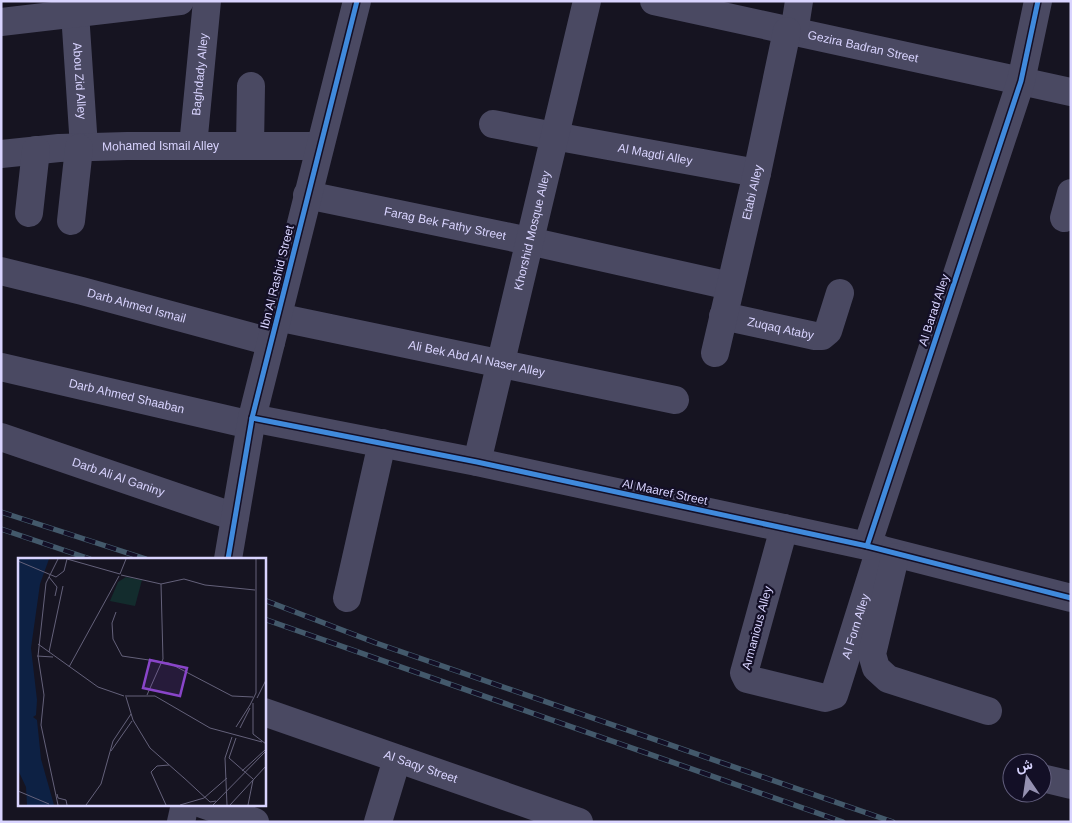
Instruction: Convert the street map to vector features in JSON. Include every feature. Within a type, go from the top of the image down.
[{"type":"street","name":"Baghdady Alley","points":[[193,146],[207,1]]},
{"type":"street","name":"Ibn Al Rashid Street","points":[[228,558],[251,421],[357,1]]},
{"type":"street","name":"Khorshid Mosque Alley","points":[[477,462],[587,1]]},
{"type":"street","name":"Gezira Badran Street","points":[[654,1],[1071,92]]},
{"type":"street","name":"Etabi Alley","points":[[715,353],[799,1]]},
{"type":"street","name":"Al Barad Alley","points":[[881,549],[1021,81],[1038,1]]},
{"type":"street","points":[[1,22],[173,2]]},
{"type":"street","name":"Abou Zid Alley","points":[[72,221],[81,148],[75,13]]},
{"type":"street","points":[[250,146],[251,86]]},
{"type":"street","name":"Al Magdi Alley","points":[[493,124],[757,172]]},
{"type":"street","name":"Mohamed Ismail Alley","points":[[1,154],[81,148],[320,146]]},
{"type":"street","points":[[29,213],[36,150]]},
{"type":"street","name":"Farag Bek Fathy Street","points":[[308,195],[529,241],[730,286]]},
{"type":"street","name":"Darb Ahmed Ismail","points":[[1,271],[82,291],[274,330]]},
{"type":"street","name":"Zuqaq Ataby","points":[[723,316],[822,336],[828,331],[840,293]]},
{"type":"street","name":"Ali Bek Abd Al Naser Alley","points":[[274,330],[501,363],[675,400]]},
{"type":"street","name":"Darb Ahmed Shaaban","points":[[1,367],[251,421]]},
{"type":"street","name":"Al Maaref Street","points":[[251,421],[382,443],[477,462],[784,528],[881,549],[1071,598]]},
{"type":"street","name":"Darb Ali Al Ganiny","points":[[1,437],[235,516]]},
{"type":"street","points":[[347,598],[382,443]]},
{"type":"street","name":"Armanious Alley","points":[[784,528],[745,676],[747,679],[825,698]]},
{"type":"street","points":[[881,549],[872,654],[876,668],[888,679],[988,711]]},
{"type":"street","name":"Al Forn Alley","points":[[825,698],[834,695],[881,549]]},
{"type":"street","name":"Al Saqy Street","points":[[265,712],[579,822]]},
{"type":"street","points":[[378,822],[397,758]]},
{"type":"street","points":[[1052,780],[1071,785]]},
{"type":"street","points":[[181,822],[185,806]]},
{"type":"street","points":[[208,806],[255,822]]},
{"type":"railway","points":[[1,512],[143,558]]},
{"type":"railway","points":[[1,529],[87,558]]},
{"type":"railway","points":[[265,600],[376,643],[893,822]]},
{"type":"railway","points":[[265,619],[843,822]]},
{"type":"cycle path","points":[[228,558],[252,418],[357,1]]},
{"type":"cycle path","points":[[867,546],[1021,81],[1038,1]]},
{"type":"cycle path","points":[[252,418],[477,462],[867,546],[1071,598]]}]
